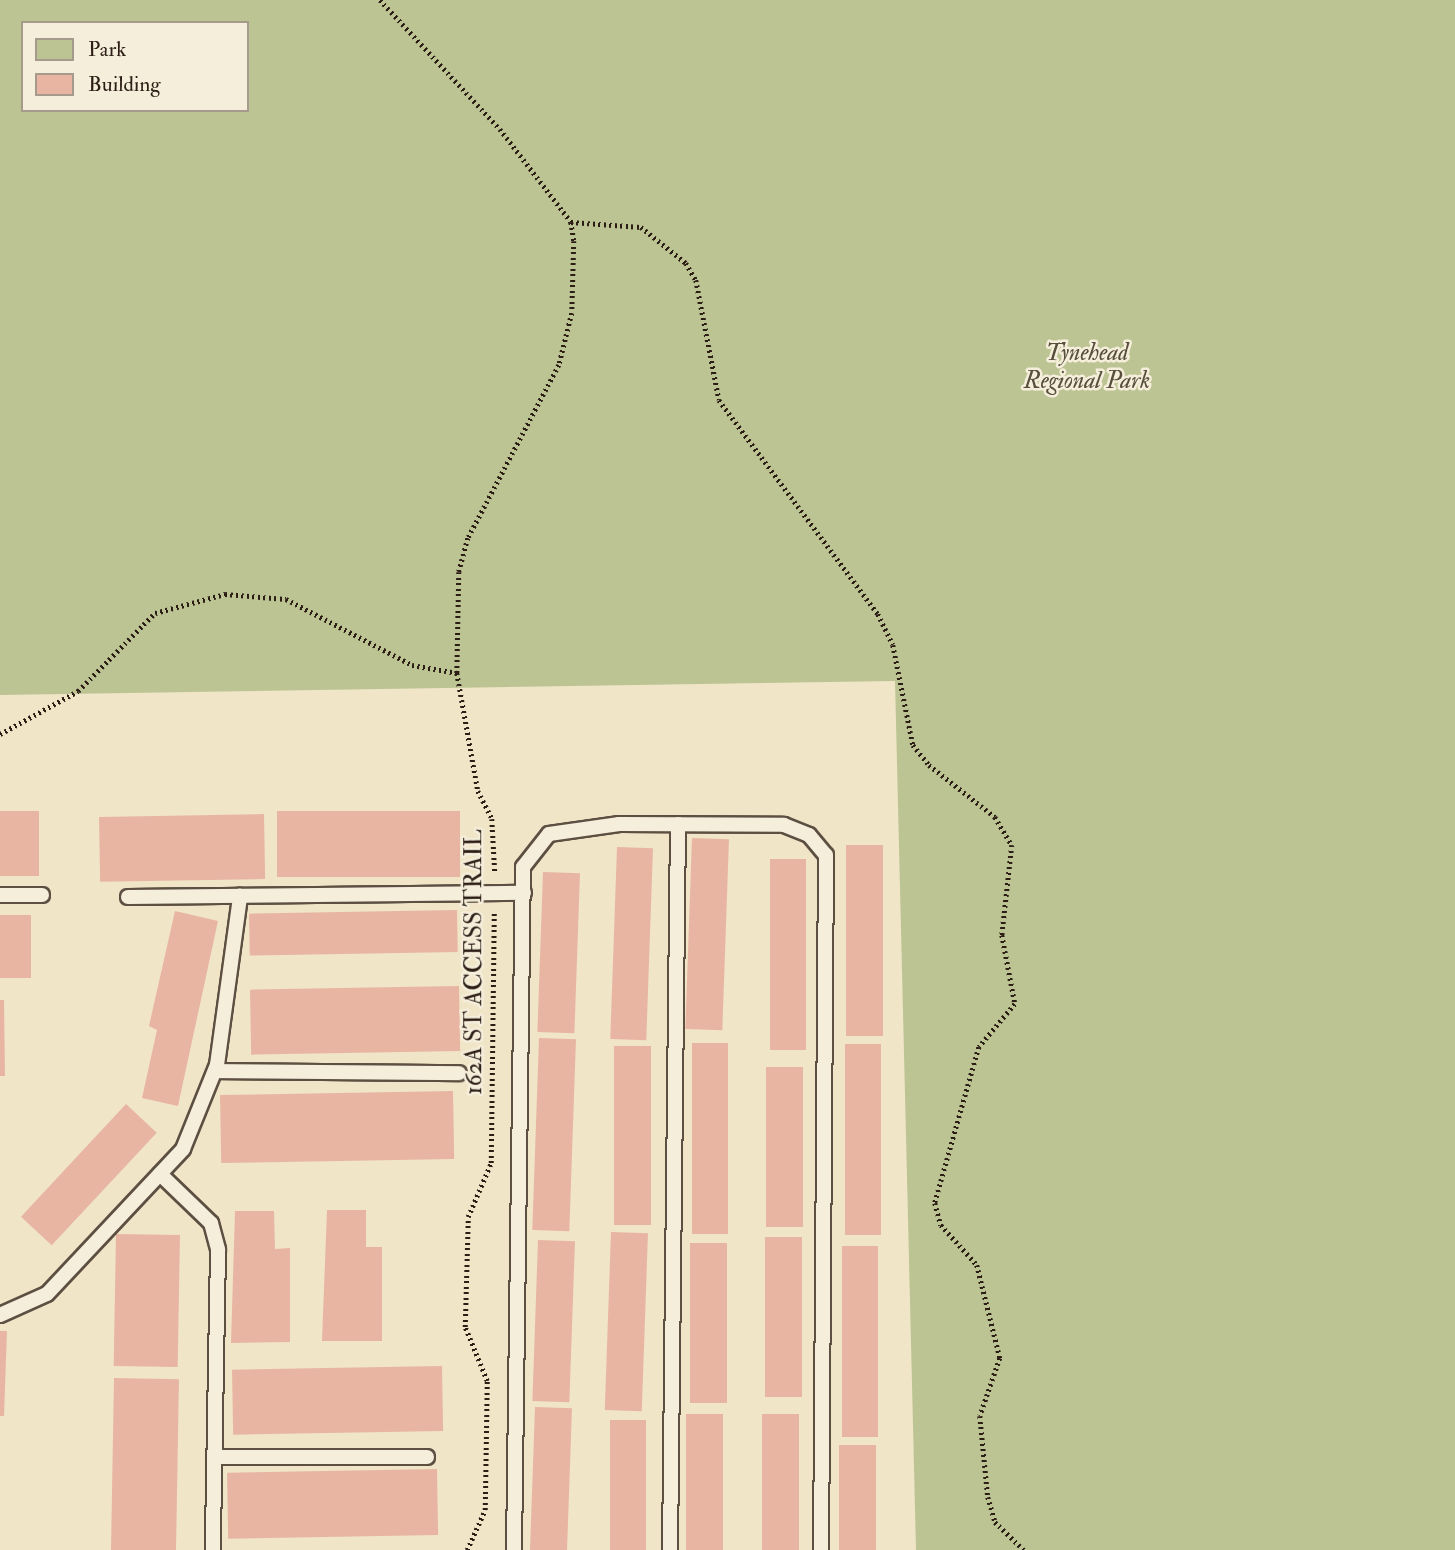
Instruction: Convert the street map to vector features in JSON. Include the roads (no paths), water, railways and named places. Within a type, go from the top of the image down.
[{"type":"lane","points":[[670,1550],[678,824]]},
{"type":"lane","points":[[514,1550],[524,892],[527,855],[549,834],[678,824],[800,828],[826,855],[821,1550]]},
{"type":"lane","points":[[128,897],[524,892]]},
{"type":"lane","points":[[0,895],[42,895]]},
{"type":"lane","points":[[0,1315],[47,1294],[183,1149],[215,1071],[240,895]]},
{"type":"lane","points":[[215,1071],[459,1073]]},
{"type":"lane","points":[[160,1174],[216,1234],[213,1550]]},
{"type":"lane","points":[[215,1457],[427,1457]]},
{"type":"park label","name":"Tynehead Regional Park","points":[[1087,367]]}]
